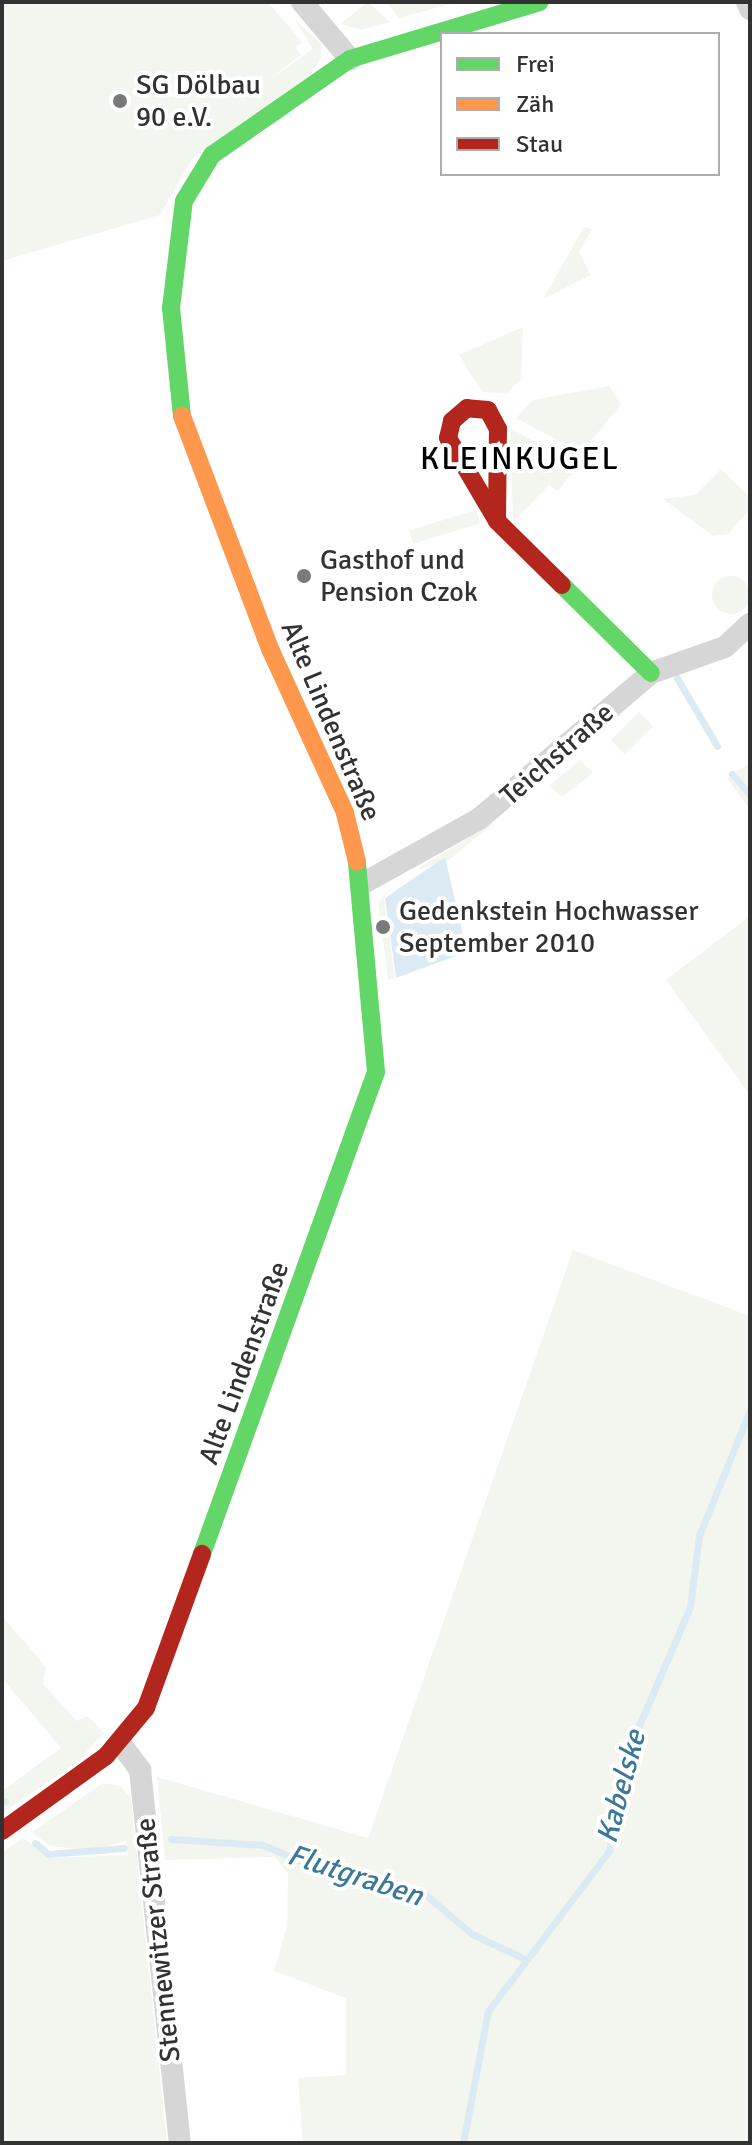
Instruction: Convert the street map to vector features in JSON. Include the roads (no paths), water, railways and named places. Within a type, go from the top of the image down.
[{"type":"street","points":[[302,2],[350,59]]},
{"type":"street","name":"Alte Lindenstraße","points":[[2,1831],[120,1743],[146,1708],[371,1100],[379,1044],[362,884],[339,798],[271,651],[183,422],[171,308],[181,214],[197,172],[248,127],[350,59],[540,2]]},
{"type":"street","points":[[747,2],[750,9]]},
{"type":"street","points":[[497,521],[498,429],[488,410],[467,408],[452,421],[448,438],[497,521],[651,673]]},
{"type":"street","name":"Teichstraße","points":[[362,884],[479,819],[651,673],[725,647],[750,624]]},
{"type":"street","name":"Stennewitzer Straße","points":[[120,1743],[140,1770],[180,2143]]},
{"type":"waterway","points":[[677,678],[717,746]]},
{"type":"waterway","points":[[732,774],[750,795]]},
{"type":"waterway","name":"Kabelske","points":[[463,2143],[488,2011],[609,1851],[631,1744],[690,1607],[699,1536],[750,1410]]},
{"type":"waterway","name":"Flutgraben","points":[[171,1839],[263,1845],[322,1870],[427,1896],[472,1934],[523,1958]]},
{"type":"waterway","name":"Flutgraben","points":[[35,1843],[48,1854],[124,1848]]},
{"type":"place","name":"SG Dölbau 90 e.V.","points":[[120,101]]},
{"type":"place","name":"Gasthof und Pension Czok","points":[[304,576]]},
{"type":"place","name":"Gedenkstein Hochwasser September 2010","points":[[383,927]]},
{"type":"district","name":"KLEINKUGEL","points":[[520,459]]}]
